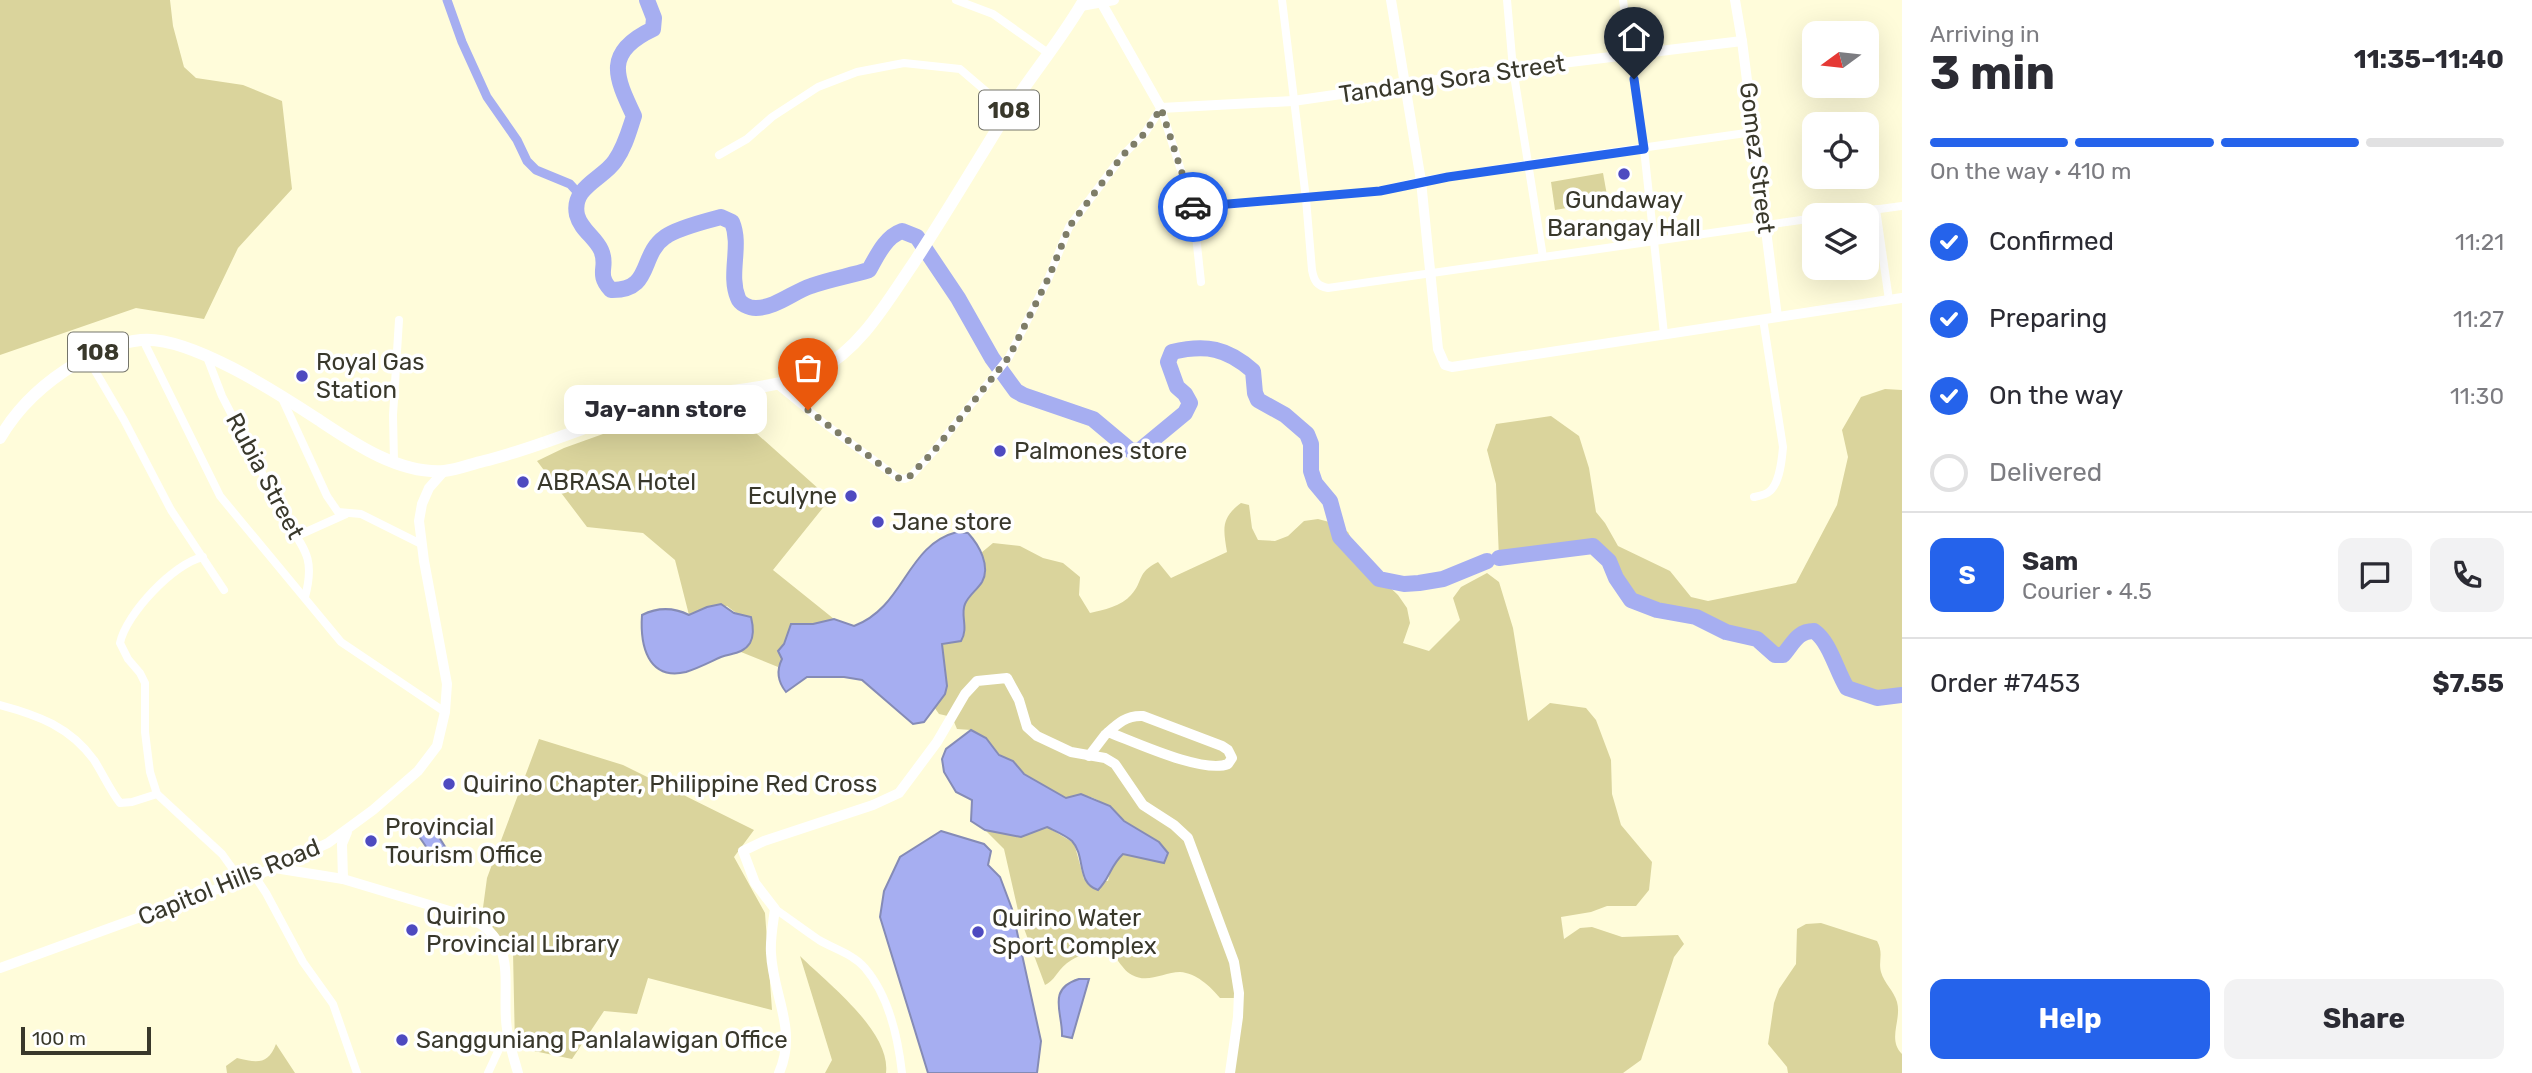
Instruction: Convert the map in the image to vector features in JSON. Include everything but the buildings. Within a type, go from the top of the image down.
[{"type":"main road","points":[[1082,3],[1114,0]]},
{"type":"main road","name":"108","points":[[0,438],[29,398],[49,380],[111,346],[143,340],[189,348],[281,396],[373,454],[394,462],[444,471],[543,444],[653,405],[706,393],[796,379],[835,360],[877,317],[1082,3]]},
{"type":"street","points":[[956,0],[993,15],[1048,53]]},
{"type":"street","points":[[1282,0],[1313,277],[1317,285],[1328,288],[1802,220]]},
{"type":"street","points":[[1391,0],[1420,181],[1438,349],[1442,361],[1452,367],[1902,298]]},
{"type":"street","points":[[1507,0],[1513,69],[1543,257]]},
{"type":"street","points":[[1623,0],[1644,149],[1664,334]]},
{"type":"street","name":"Gomez Street","points":[[1735,0],[1777,317]]},
{"type":"street","points":[[1101,2],[1161,108],[1193,208],[1201,282]]},
{"type":"street","name":"Tandang Sora Street","points":[[1161,108],[1293,101],[1513,69],[1742,41]]},
{"type":"street","points":[[719,155],[747,139],[772,117],[818,87],[857,72],[904,63],[960,69],[1009,111]]},
{"type":"street","points":[[775,383],[825,424],[902,480],[911,475],[933,452],[1009,357],[1049,277],[1069,227],[1123,155],[1145,133],[1161,108]]},
{"type":"street","points":[[1193,208],[1380,191],[1420,181],[1753,132]]},
{"type":"street","points":[[1879,209],[1902,206]]},
{"type":"street","points":[[1879,230],[1889,300]]},
{"type":"street","points":[[1754,497],[1766,494],[1773,486],[1783,447],[1763,319]]},
{"type":"street","points":[[394,462],[393,415],[399,320]]},
{"type":"street","points":[[143,340],[220,496],[326,627],[341,642],[445,712]]},
{"type":"street","points":[[87,357],[124,420],[171,510],[224,590]]},
{"type":"street","name":"Rubia Street","points":[[207,357],[222,396],[308,559],[311,575],[304,597]]},
{"type":"street","points":[[281,396],[332,506],[338,512],[361,514],[421,544]]},
{"type":"street","name":"Capitol Hills Road","points":[[0,968],[275,868],[348,831],[418,771],[437,746],[445,712],[447,684],[419,521],[429,488],[444,471]]},
{"type":"street","points":[[296,536],[346,514]]},
{"type":"street","points":[[202,557],[189,559],[162,580],[129,623],[120,641],[122,651],[145,683],[145,732],[150,772],[157,794],[222,854],[240,879]]},
{"type":"street","points":[[902,1073],[899,1045],[891,1019],[882,995],[864,967],[853,957],[817,939],[775,909],[755,883],[743,851],[764,841],[873,805],[899,793],[937,742],[965,694],[977,681],[1007,678],[1019,699],[1027,727],[1053,745],[1071,752],[1105,758],[1115,764],[1143,805],[1174,825],[1188,838],[1234,962],[1239,993],[1230,1073]]},
{"type":"street","points":[[0,705],[41,716],[60,727],[92,758],[120,803],[157,794]]},
{"type":"street","points":[[1089,756],[1108,732],[1125,718],[1143,716],[1222,746],[1232,758],[1228,764],[1214,768],[1108,732]]},
{"type":"street","points":[[343,879],[342,844],[348,831]]},
{"type":"street","points":[[275,868],[343,879],[466,916],[481,925],[501,948],[507,971],[507,1032],[517,1073]]},
{"type":"street","points":[[254,875],[303,962],[333,1004],[358,1073]]},
{"type":"street","points":[[775,909],[771,954],[782,1005],[787,1051],[779,1073]]},
{"type":"street","points":[[488,1073],[507,1032]]},
{"type":"shaded area","points":[[0,0],[170,0],[173,26],[184,67],[196,78],[243,85],[282,101],[292,189],[238,248],[204,319],[136,308],[0,355]]},
{"type":"shaded area","points":[[1603,173],[1608,201],[1555,210],[1551,182]]},
{"type":"shaded area","points":[[1885,389],[1902,390],[1902,695],[1877,698],[1847,688],[1828,649],[1814,631],[1799,636],[1783,655],[1775,655],[1757,639],[1726,632],[1694,616],[1657,610],[1631,600],[1615,577],[1609,561],[1593,546],[1499,558],[1496,484],[1487,450],[1496,424],[1551,416],[1579,436],[1589,468],[1596,512],[1618,546],[1670,571],[1691,597],[1708,601],[1796,583],[1837,505],[1848,457],[1842,430],[1861,397]]},
{"type":"shaded area","points":[[719,400],[830,499],[773,570],[834,619],[813,624],[791,624],[784,644],[778,651],[782,659],[778,667],[741,652],[750,642],[740,616],[727,606],[689,615],[675,560],[643,533],[587,527],[537,461],[603,434],[657,419],[677,410]]},
{"type":"shaded area","points":[[1241,503],[1249,505],[1252,528],[1258,540],[1275,541],[1288,536],[1304,521],[1318,519],[1333,523],[1348,532],[1362,561],[1398,595],[1407,608],[1410,623],[1403,643],[1429,651],[1460,620],[1453,598],[1461,587],[1487,573],[1499,582],[1513,628],[1528,721],[1550,703],[1586,708],[1596,720],[1611,760],[1612,794],[1621,825],[1652,862],[1649,890],[1636,906],[1607,906],[1591,912],[1561,917],[1564,939],[1580,928],[1592,927],[1622,937],[1678,935],[1684,944],[1674,957],[1641,1060],[1623,1073],[1230,1073],[1238,998],[1220,998],[1192,975],[1174,972],[1150,978],[1138,977],[1127,972],[1108,952],[1101,951],[1071,960],[1045,985],[1019,915],[1004,849],[985,830],[1020,837],[1047,827],[1074,843],[1084,879],[1108,881],[1112,864],[1123,854],[1163,863],[1159,842],[1129,824],[1098,800],[1084,796],[1066,798],[1024,774],[1013,761],[999,755],[986,738],[971,730],[957,729],[952,717],[939,714],[934,707],[945,694],[947,686],[942,644],[954,642],[964,614],[964,605],[982,582],[986,570],[981,553],[993,543],[1020,546],[1043,558],[1063,563],[1080,577],[1079,595],[1090,613],[1112,607],[1127,599],[1146,570],[1158,562],[1171,578],[1227,552],[1225,524],[1234,508]]},
{"type":"shaded area","points":[[539,739],[623,765],[754,830],[734,857],[765,913],[772,1010],[648,978],[637,1014],[604,1011],[572,1059],[515,1047],[513,952],[482,915],[487,878]]},
{"type":"shaded area","points":[[1821,923],[1877,941],[1881,972],[1897,1002],[1895,1036],[1902,1054],[1902,1073],[1788,1073],[1787,1067],[1768,1044],[1774,1003],[1779,989],[1796,964],[1797,929],[1806,924]]},
{"type":"shaded area","points":[[800,956],[868,1025],[885,1057],[886,1073],[825,1073],[832,1060]]},
{"type":"shaded area","points":[[276,1044],[295,1073],[227,1073],[226,1066],[237,1058],[261,1061],[269,1056]]},
{"type":"water","points":[[957,532],[968,533],[976,543],[984,563],[984,576],[965,604],[961,641],[942,644],[947,686],[945,694],[924,722],[913,724],[862,680],[807,677],[786,692],[779,676],[782,659],[778,651],[784,644],[791,624],[813,624],[834,619],[854,626],[871,617],[896,591],[915,562],[927,550],[940,539]]},
{"type":"water","points":[[721,604],[734,613],[751,617],[753,634],[747,647],[686,672],[662,671],[654,666],[645,648],[642,615],[666,609],[689,615]]},
{"type":"water","points":[[971,730],[986,738],[999,755],[1013,761],[1024,774],[1066,798],[1081,794],[1110,806],[1124,821],[1159,842],[1168,853],[1164,863],[1123,854],[1098,890],[1087,881],[1076,847],[1063,835],[1047,827],[1021,837],[985,830],[971,821],[972,800],[956,792],[944,772],[942,759],[946,749]]},
{"type":"water","points":[[432,826],[449,853],[436,861],[418,835]]},
{"type":"water","points":[[941,831],[984,844],[991,851],[988,865],[1000,877],[1012,909],[1041,1041],[1037,1073],[928,1073],[880,917],[884,891],[900,857]]},
{"type":"water","points":[[1089,979],[1072,1038],[1062,1036],[1059,995],[1069,983]]},
{"type":"waterway","points":[[447,0],[462,42],[487,97],[517,140],[527,161],[536,170],[570,184],[580,195]]},
{"type":"waterway","points":[[647,0],[654,18],[653,29],[627,47],[620,56],[618,66],[622,89],[634,116],[615,161],[583,190],[576,205],[579,220],[601,250],[604,279],[611,290],[634,285],[657,244],[665,237],[721,217],[732,222],[735,231],[734,279],[738,298],[743,304],[753,308],[770,305],[825,281],[869,270],[886,242],[902,231],[917,237],[958,298],[992,358],[1016,391],[1023,395],[1093,419],[1130,450],[1139,451],[1185,413],[1190,403],[1177,387],[1168,362],[1172,352],[1206,348],[1225,353],[1253,371],[1258,400],[1285,415],[1307,434],[1311,444],[1311,471],[1315,483],[1330,501],[1340,537],[1379,579],[1404,584],[1419,583],[1443,579],[1487,561]]},
{"type":"waterway","points":[[1499,558],[1593,546],[1609,561],[1616,578],[1631,600],[1657,610],[1696,617],[1726,632],[1757,639],[1775,655],[1783,655],[1799,636],[1814,631],[1829,649],[1847,688],[1877,698],[1902,695]]},
{"type":"way so far","points":[[808,410],[898,478],[908,478],[933,452],[1009,357],[1032,315],[1069,227],[1123,155],[1145,133],[1161,108],[1193,207]]},
{"type":"place","name":"Gundaway Barangay Hall","points":[[1624,174]]},
{"type":"place","name":"Royal Gas Station","points":[[302,376]]},
{"type":"place","name":"Jay-ann store","points":[[808,410]]},
{"type":"place","name":"Palmones store","points":[[1000,451]]},
{"type":"place","name":"ABRASA Hotel","points":[[523,482]]},
{"type":"place","name":"Eculyne","points":[[851,496]]},
{"type":"place","name":"Jane store","points":[[878,522]]},
{"type":"place","name":"Quirino Chapter, Philippine Red Cross","points":[[449,784]]},
{"type":"place","name":"Provincial Tourism Office","points":[[371,841]]},
{"type":"place","name":"Quirino Provincial Library","points":[[412,930]]},
{"type":"place","name":"Quirino Water Sport Complex","points":[[978,932]]},
{"type":"place","name":"Sangguniang Panlalawigan Office","points":[[402,1040]]},
{"type":"route","points":[[1193,207],[1380,191],[1420,181],[1644,149],[1634,79]]}]
